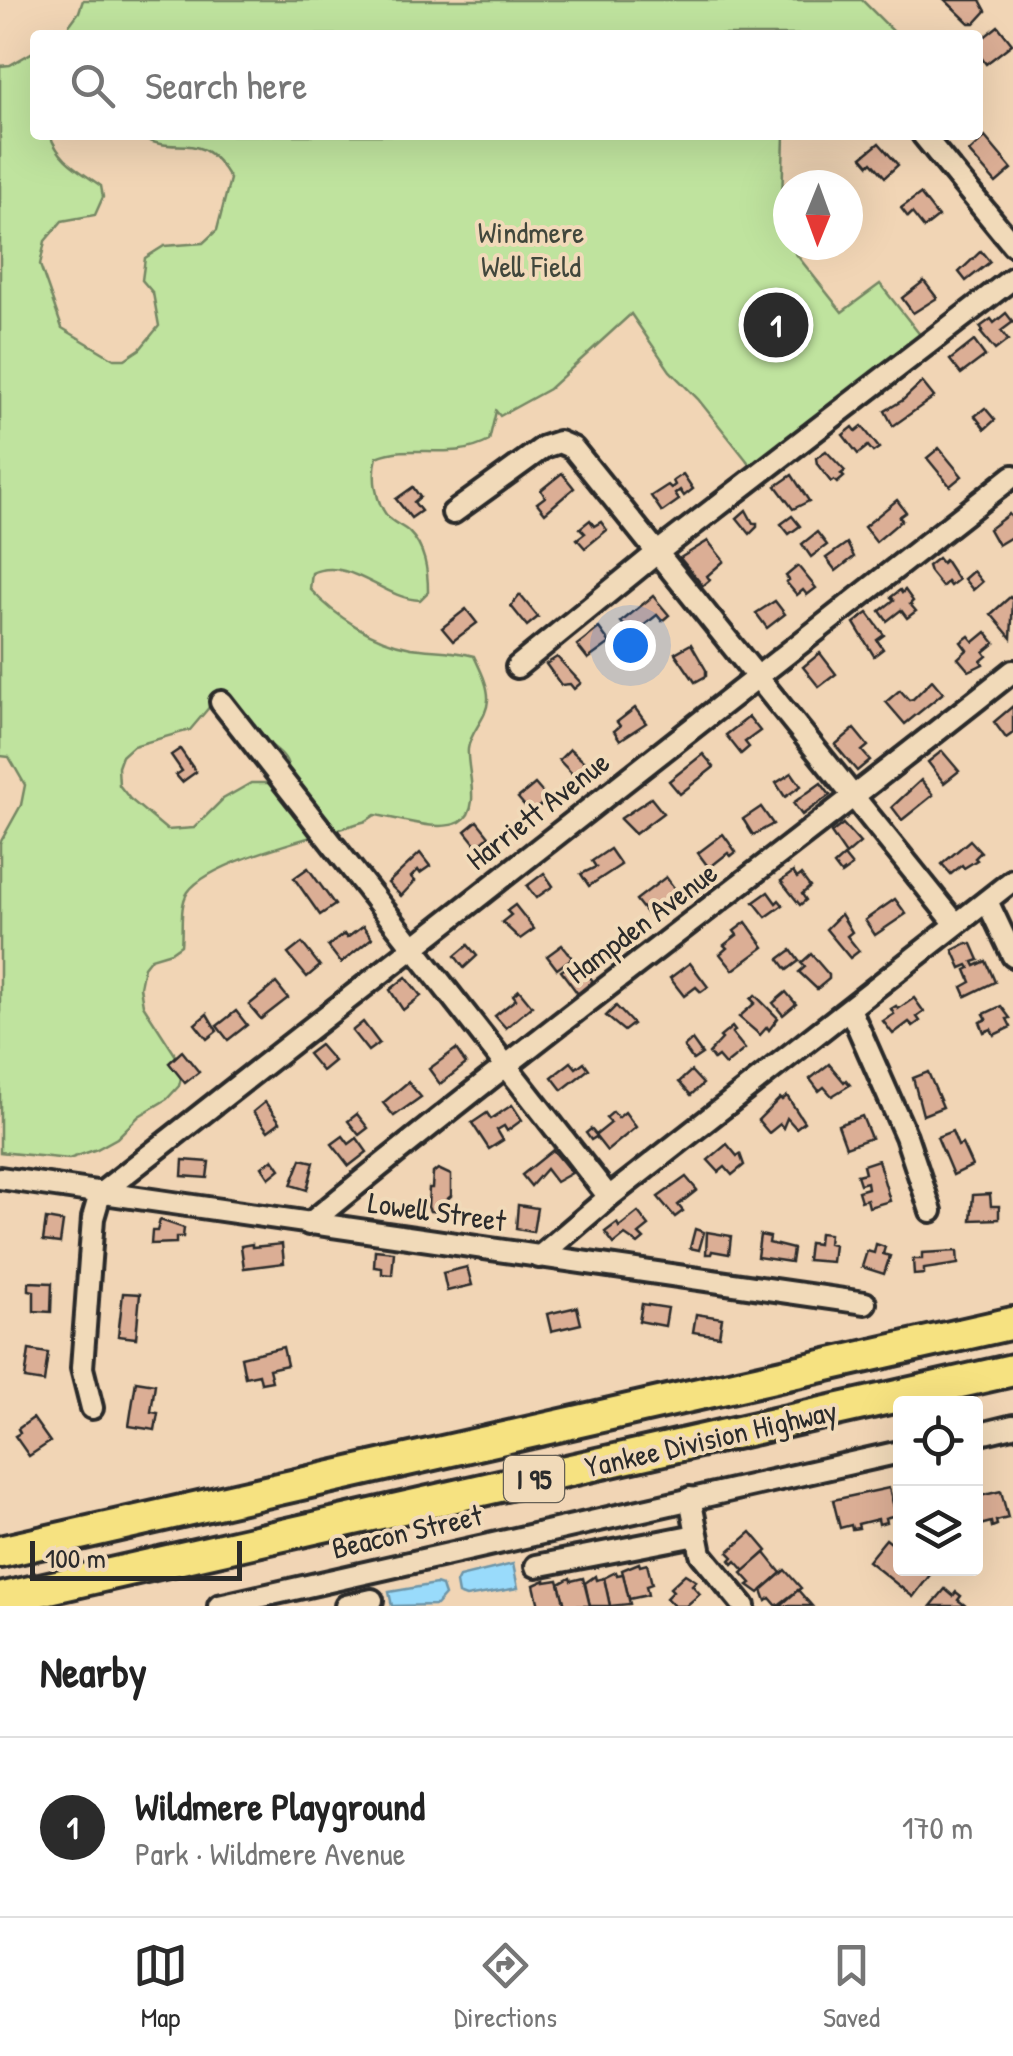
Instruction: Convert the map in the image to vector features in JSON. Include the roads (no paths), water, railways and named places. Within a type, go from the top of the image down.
[{"type":"highway","points":[[800,1372],[1013,1308]]},
{"type":"highway","name":"Yankee Division Highway","points":[[0,1552],[1013,1324]]},
{"type":"highway","name":"Yankee Division Highway","points":[[0,1599],[1013,1370]]},
{"type":"street","points":[[927,140],[1013,245]]},
{"type":"street","points":[[517,667],[658,552],[1013,278]]},
{"type":"street","points":[[453,513],[550,444],[564,443],[576,451],[956,924]]},
{"type":"street","name":"Harriett Avenue","points":[[100,1194],[1013,476]]},
{"type":"street","name":"Hampden Avenue","points":[[308,1224],[505,1065],[1013,672]]},
{"type":"street","points":[[220,702],[609,1198]]},
{"type":"street","points":[[539,1257],[1013,880]]},
{"type":"street","points":[[987,902],[1013,956]]},
{"type":"street","points":[[850,1009],[906,1136],[931,1211]]},
{"type":"street","name":"Lowell Street","points":[[0,1178],[866,1303]]},
{"type":"street","points":[[92,1408],[82,1368],[93,1218],[100,1194]]},
{"type":"street","points":[[983,1433],[1013,1426]]},
{"type":"street","name":"Beacon Street","points":[[219,1606],[893,1454]]},
{"type":"street","points":[[690,1498],[701,1554],[744,1606]]},
{"type":"street","points":[[536,1566],[696,1535]]},
{"type":"street","points":[[346,1606],[372,1600]]},
{"type":"water","points":[[513,1564],[518,1588],[466,1597],[458,1594],[459,1577]]},
{"type":"water","points":[[442,1586],[445,1595],[436,1605],[392,1606],[389,1592]]},
{"type":"place","name":"Wildmere Playground","points":[[776,325]]},
{"type":"park label","name":"Windmere Well Field","points":[[531,250]]}]
